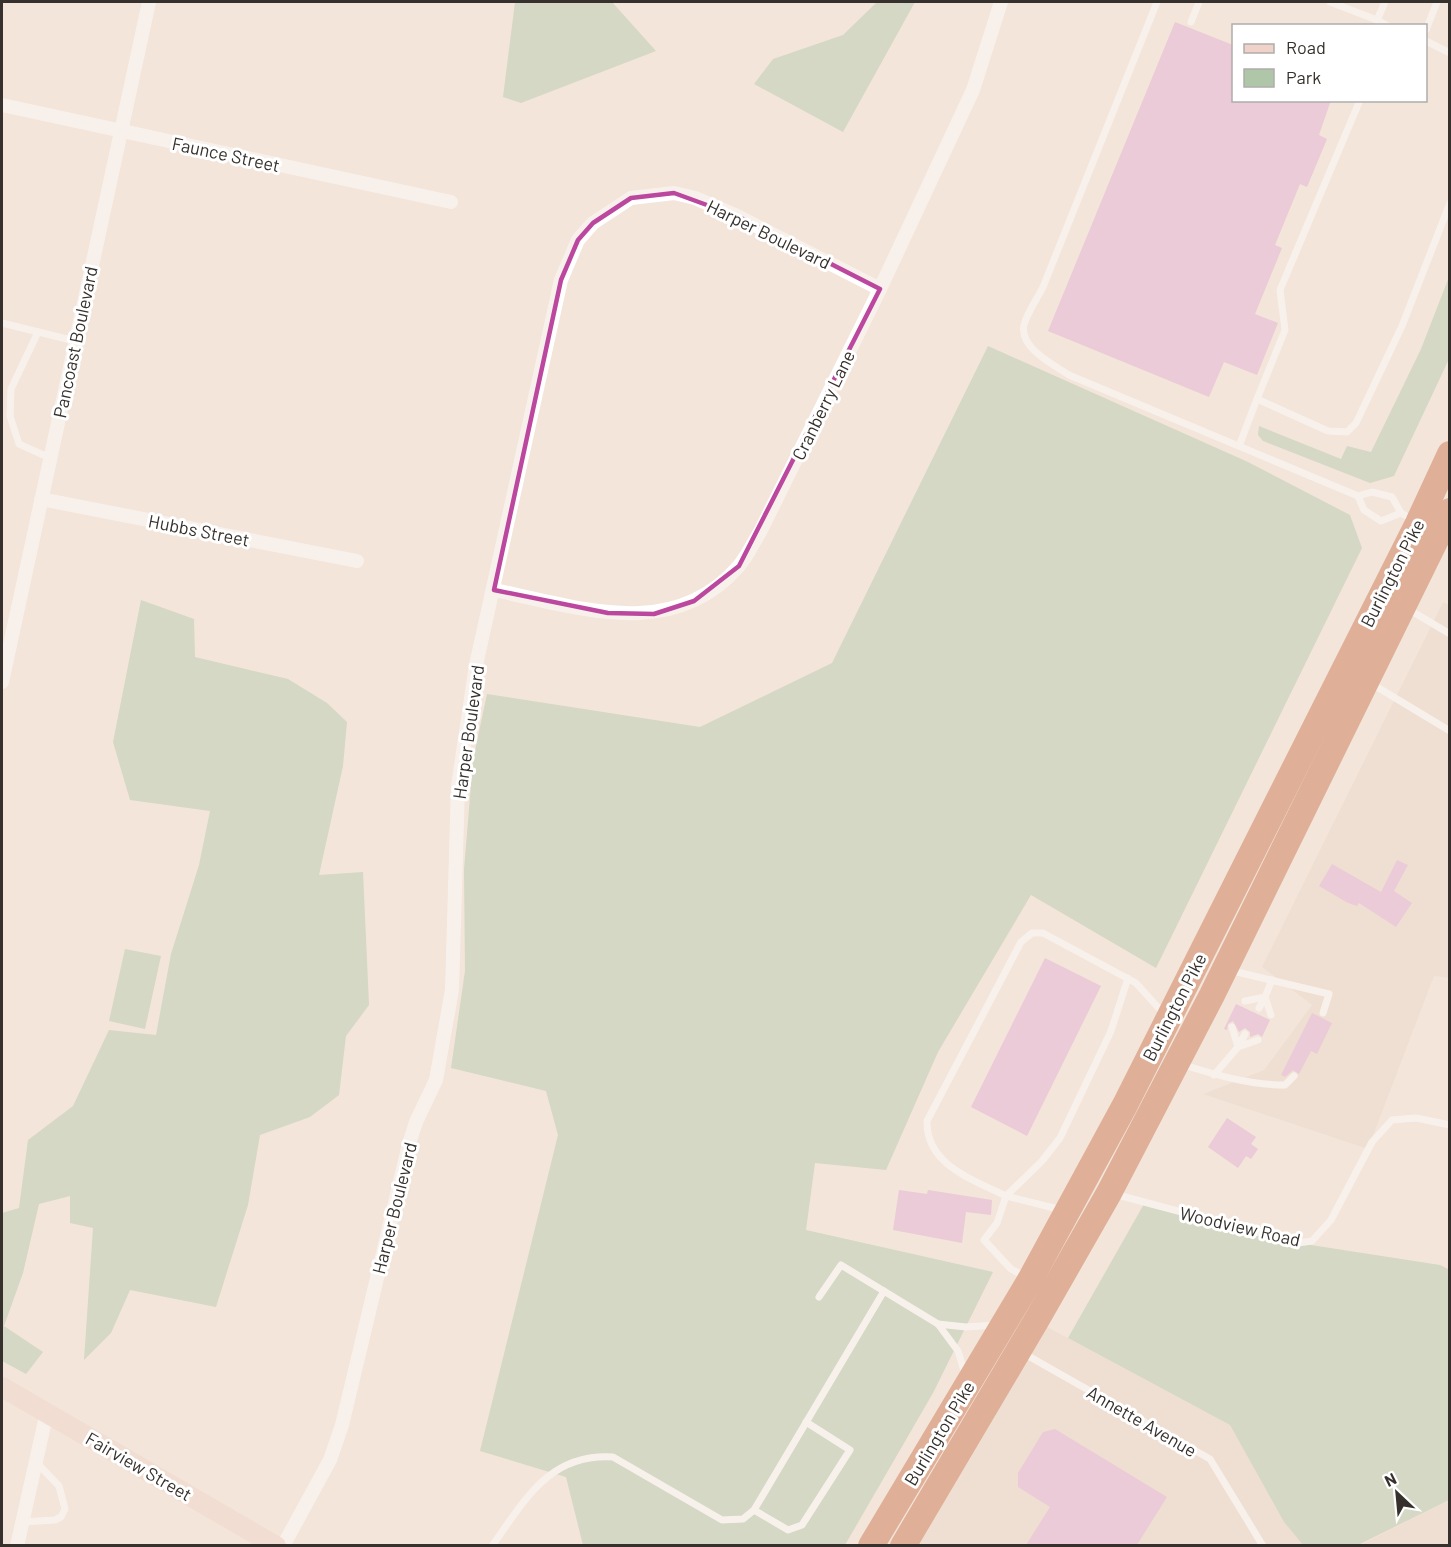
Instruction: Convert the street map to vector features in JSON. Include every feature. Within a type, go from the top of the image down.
[{"type":"highway","name":"Burlington Pike","points":[[872,1541],[969,1384],[1068,1212],[1168,1018],[1409,518],[1449,454]]},
{"type":"highway","name":"Burlington Pike","points":[[903,1545],[1109,1192],[1224,969],[1449,511]]},
{"type":"street","name":"Pancoast Boulevard","points":[[2,682],[149,2]]},
{"type":"street","name":"Cranberry Lane","points":[[495,590],[608,613],[654,614],[694,601],[740,566],[760,532],[880,289],[973,90],[1001,2]]},
{"type":"street","name":"Faunce Street","points":[[2,105],[451,202]]},
{"type":"street","name":"Harper Boulevard","points":[[283,1545],[330,1460],[342,1425],[409,1144],[416,1122],[436,1080],[452,990],[458,786],[476,665],[495,590],[561,280],[578,240],[592,223],[631,198],[674,193],[695,198],[736,216],[880,289]]},
{"type":"street","name":"Hubbs Street","points":[[41,499],[357,561]]},
{"type":"street","name":"Fairview Street","points":[[2,1387],[276,1545]]},
{"type":"street","points":[[17,1545],[47,1412]]},
{"type":"lane","points":[[1157,2],[1047,276],[1023,327],[1028,343],[1046,361],[1070,375],[1358,496],[1372,492],[1392,497],[1409,518]]},
{"type":"lane","points":[[1191,22],[1199,2]]},
{"type":"lane","points":[[1377,20],[1385,2]]},
{"type":"lane","points":[[1427,25],[1437,2]]},
{"type":"lane","points":[[1336,3],[1384,24]]},
{"type":"lane","points":[[1427,42],[1449,53]]},
{"type":"lane","points":[[1239,446],[1285,330],[1280,290],[1359,102]]},
{"type":"lane","points":[[1257,399],[1328,431],[1347,432],[1356,423],[1402,326],[1449,203]]},
{"type":"lane","points":[[2,323],[75,341]]},
{"type":"lane","points":[[38,332],[11,389],[10,416],[20,444],[50,458]]},
{"type":"lane","points":[[1358,496],[1364,510],[1382,521],[1409,518]]},
{"type":"lane","points":[[1403,607],[1449,634]]},
{"type":"lane","points":[[1366,681],[1449,730]]},
{"type":"lane","points":[[1068,1212],[1006,1197],[953,1169],[934,1153],[926,1137],[927,1120],[1022,942],[1032,933],[1043,933],[1128,978],[1147,993],[1168,1018]]},
{"type":"lane","points":[[1224,969],[1329,994],[1323,1013]]},
{"type":"lane","points":[[1030,1280],[1011,1269],[984,1240],[997,1223],[1006,1197],[1042,1161],[1060,1138],[1111,1031],[1128,978]]},
{"type":"lane","points":[[1259,1008],[1272,980]]},
{"type":"lane","points":[[1245,1001],[1265,997]]},
{"type":"lane","points":[[1265,997],[1271,1015]]},
{"type":"lane","points":[[1232,1027],[1238,1047]]},
{"type":"lane","points":[[1214,1075],[1238,1047],[1245,1034]]},
{"type":"lane","points":[[1238,1047],[1258,1040]]},
{"type":"lane","points":[[1176,1062],[1214,1075],[1270,1085],[1285,1085],[1294,1076]]},
{"type":"lane","name":"Woodview Road","points":[[1109,1192],[1298,1243],[1312,1241],[1331,1220],[1372,1142],[1392,1120],[1416,1118],[1449,1125]]},
{"type":"lane","points":[[819,1297],[842,1265],[938,1324],[958,1351],[969,1384]]},
{"type":"lane","points":[[492,1545],[535,1485],[557,1468],[592,1456],[613,1457],[722,1520],[743,1519],[754,1510],[884,1291]]},
{"type":"lane","points":[[938,1324],[966,1327],[1004,1324]]},
{"type":"lane","name":"Annette Avenue","points":[[1018,1350],[1210,1459],[1263,1545]]},
{"type":"lane","points":[[754,1510],[788,1530],[802,1525],[850,1450],[806,1422]]},
{"type":"lane","points":[[22,1522],[55,1520],[61,1517],[65,1509],[59,1486],[36,1462]]},
{"type":"highlighted area","points":[[674,193],[737,216],[880,289],[739,566],[694,601],[654,614],[608,613],[494,590],[561,280],[578,240],[593,223],[631,198]]},
{"type":"shaded area","points":[[1443,602],[1449,605],[1449,978],[1434,976],[1368,1149],[1203,1094],[1264,1070],[1312,1005],[1262,967]]},
{"type":"shaded area","points":[[1036,1321],[1230,1425],[1284,1522],[1303,1545],[903,1546]]},
{"type":"shaded area","points":[[1449,1500],[1449,1545],[1358,1546]]},
{"type":"green space","points":[[515,2],[612,2],[656,51],[521,103],[503,97]]},
{"type":"green space","points":[[877,2],[915,2],[843,132],[754,84],[773,59],[843,35]]},
{"type":"green space","points":[[1449,277],[1449,359],[1394,476],[1370,483],[1263,441],[1258,435],[1259,426],[1341,459],[1347,446],[1371,452],[1421,349]]},
{"type":"green space","points":[[988,346],[1248,462],[1350,515],[1362,548],[1156,968],[1031,895],[938,1052],[886,1170],[815,1163],[806,1230],[993,1272],[933,1393],[845,1545],[583,1545],[566,1477],[480,1451],[558,1135],[546,1091],[451,1068],[465,971],[464,870],[473,760],[487,694],[700,727],[832,663]]},
{"type":"green space","points":[[141,600],[194,619],[195,657],[288,679],[327,703],[347,722],[343,766],[319,875],[363,872],[369,1005],[346,1036],[339,1095],[310,1117],[260,1135],[248,1205],[216,1307],[130,1290],[111,1333],[84,1360],[93,1228],[70,1223],[70,1196],[39,1204],[23,1273],[4,1326],[43,1352],[26,1374],[2,1361],[2,1213],[19,1208],[28,1140],[73,1106],[109,1030],[156,1035],[171,954],[199,865],[210,811],[130,800],[113,742]]},
{"type":"green space","points":[[125,949],[161,956],[145,1029],[109,1021]]},
{"type":"green space","points":[[1144,1204],[1298,1243],[1440,1265],[1450,1270],[1449,1500],[1358,1545],[1303,1545],[1284,1522],[1230,1425],[1068,1338]]},
{"type":"building","points":[[1175,22],[1232,45],[1232,102],[1330,102],[1319,135],[1327,139],[1307,187],[1300,184],[1275,245],[1282,248],[1255,314],[1278,323],[1257,375],[1224,362],[1209,397],[1048,331]]},
{"type":"building","points":[[1397,860],[1408,865],[1394,891],[1412,903],[1396,927],[1359,903],[1357,906],[1348,903],[1319,886],[1332,864],[1381,892]]},
{"type":"building","points":[[1045,958],[1101,986],[1027,1136],[971,1107]]},
{"type":"building","points":[[1236,1004],[1270,1020],[1262,1037],[1258,1034],[1250,1037],[1250,1032],[1245,1028],[1239,1032],[1233,1021],[1228,1024],[1227,1030],[1224,1029]]},
{"type":"building","points":[[1312,1013],[1332,1023],[1317,1054],[1311,1051],[1299,1074],[1293,1070],[1285,1077],[1281,1075]]},
{"type":"building","points":[[1227,1118],[1256,1137],[1251,1144],[1258,1149],[1251,1159],[1246,1156],[1238,1168],[1208,1147]]},
{"type":"building","points":[[899,1190],[927,1194],[928,1190],[992,1200],[991,1215],[966,1212],[962,1243],[893,1230]]},
{"type":"building","points":[[1055,1429],[1167,1497],[1137,1545],[1026,1545],[1050,1507],[1018,1487],[1018,1473],[1043,1432]]}]
